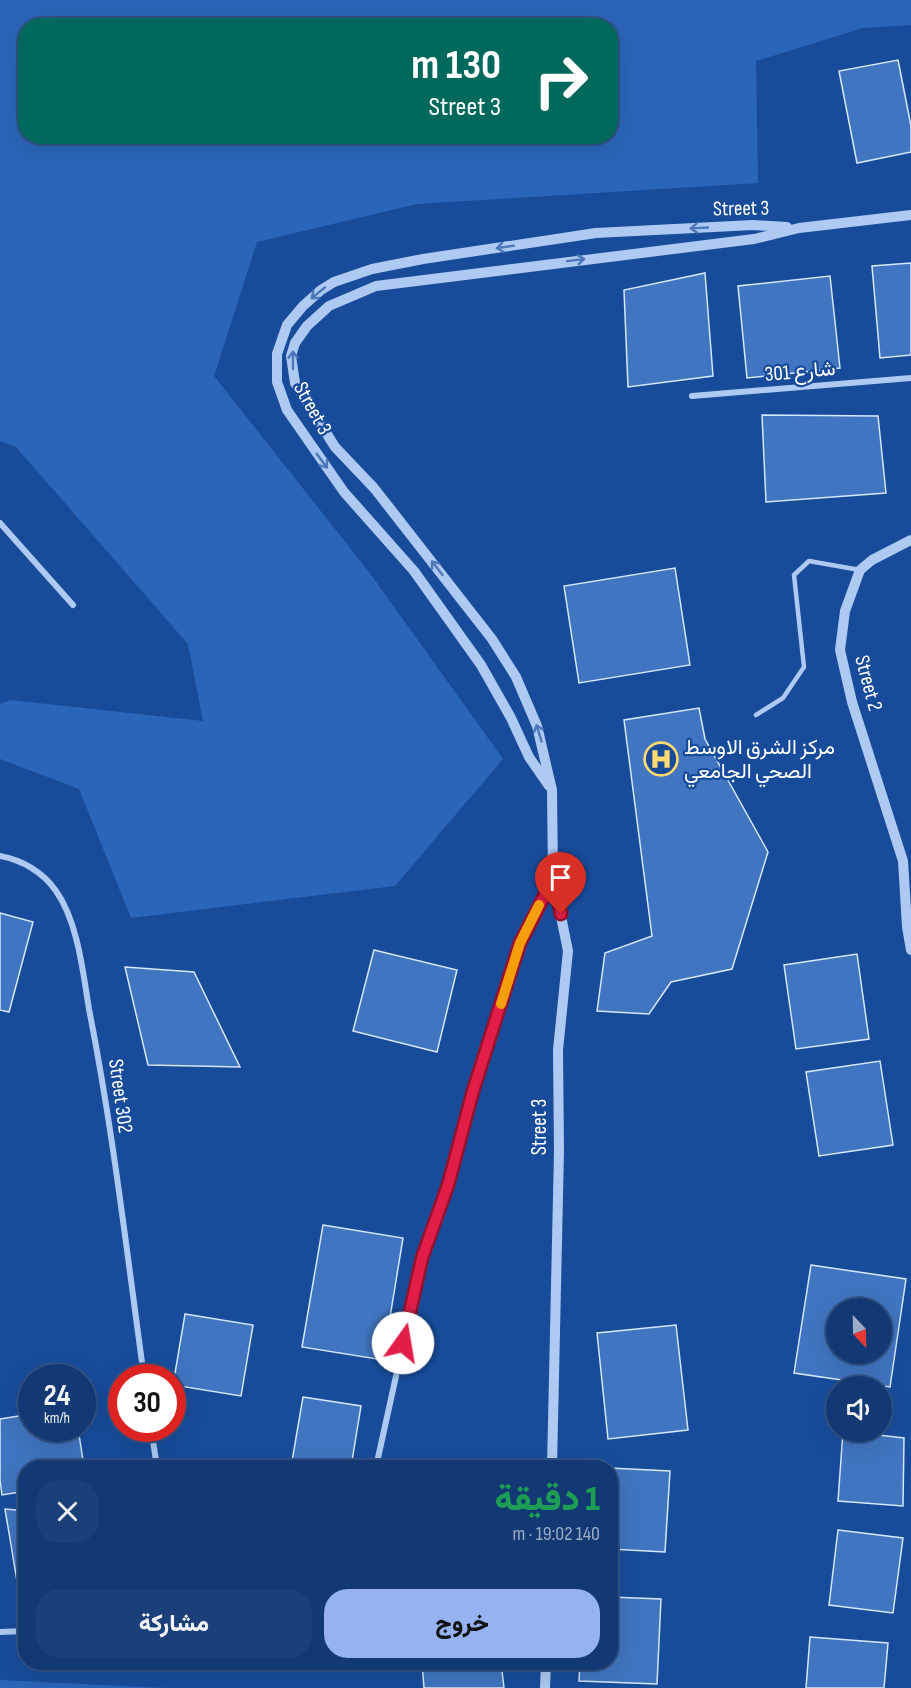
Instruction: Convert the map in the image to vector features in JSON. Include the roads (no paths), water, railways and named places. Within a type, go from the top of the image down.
[{"type":"street","name":"Street 3","points":[[552,1460],[558,1050],[568,951],[554,877],[552,790],[537,726],[516,677],[492,639],[374,488],[335,447],[311,411],[295,383],[291,356],[295,343],[307,326],[329,306],[376,286],[754,239],[799,228],[911,214]]},
{"type":"street","name":"Street 3","points":[[552,790],[529,757],[511,718],[474,656],[414,571],[344,492],[287,410],[277,382],[277,354],[287,326],[303,306],[334,282],[372,269],[423,259],[596,233],[753,225],[799,228]]},
{"type":"street","name":"شارع 301","points":[[692,396],[911,378]]},
{"type":"street","points":[[0,523],[73,605]]},
{"type":"street","points":[[860,570],[880,556],[911,540]]},
{"type":"street","name":"Street 2","points":[[860,570],[845,611],[840,650],[852,702],[907,859],[907,927],[911,950]]},
{"type":"street","name":"Street 302","points":[[0,856],[11,858],[30,867],[45,878],[57,892],[74,933],[100,1063],[142,1364]]},
{"type":"street","points":[[378,1460],[422,1258],[448,1185],[473,1091],[520,943],[554,877]]},
{"type":"street","points":[[154,1442],[157,1460]]},
{"type":"street","points":[[0,1632],[18,1631]]},
{"type":"street","points":[[545,1688],[546,1670]]},
{"type":"lane","points":[[756,715],[783,698],[804,667],[794,575],[809,561],[860,570]]},
{"type":"place","name":"مركز الشرق الاوسط الصحي الجامعي","points":[[661,759]]}]
